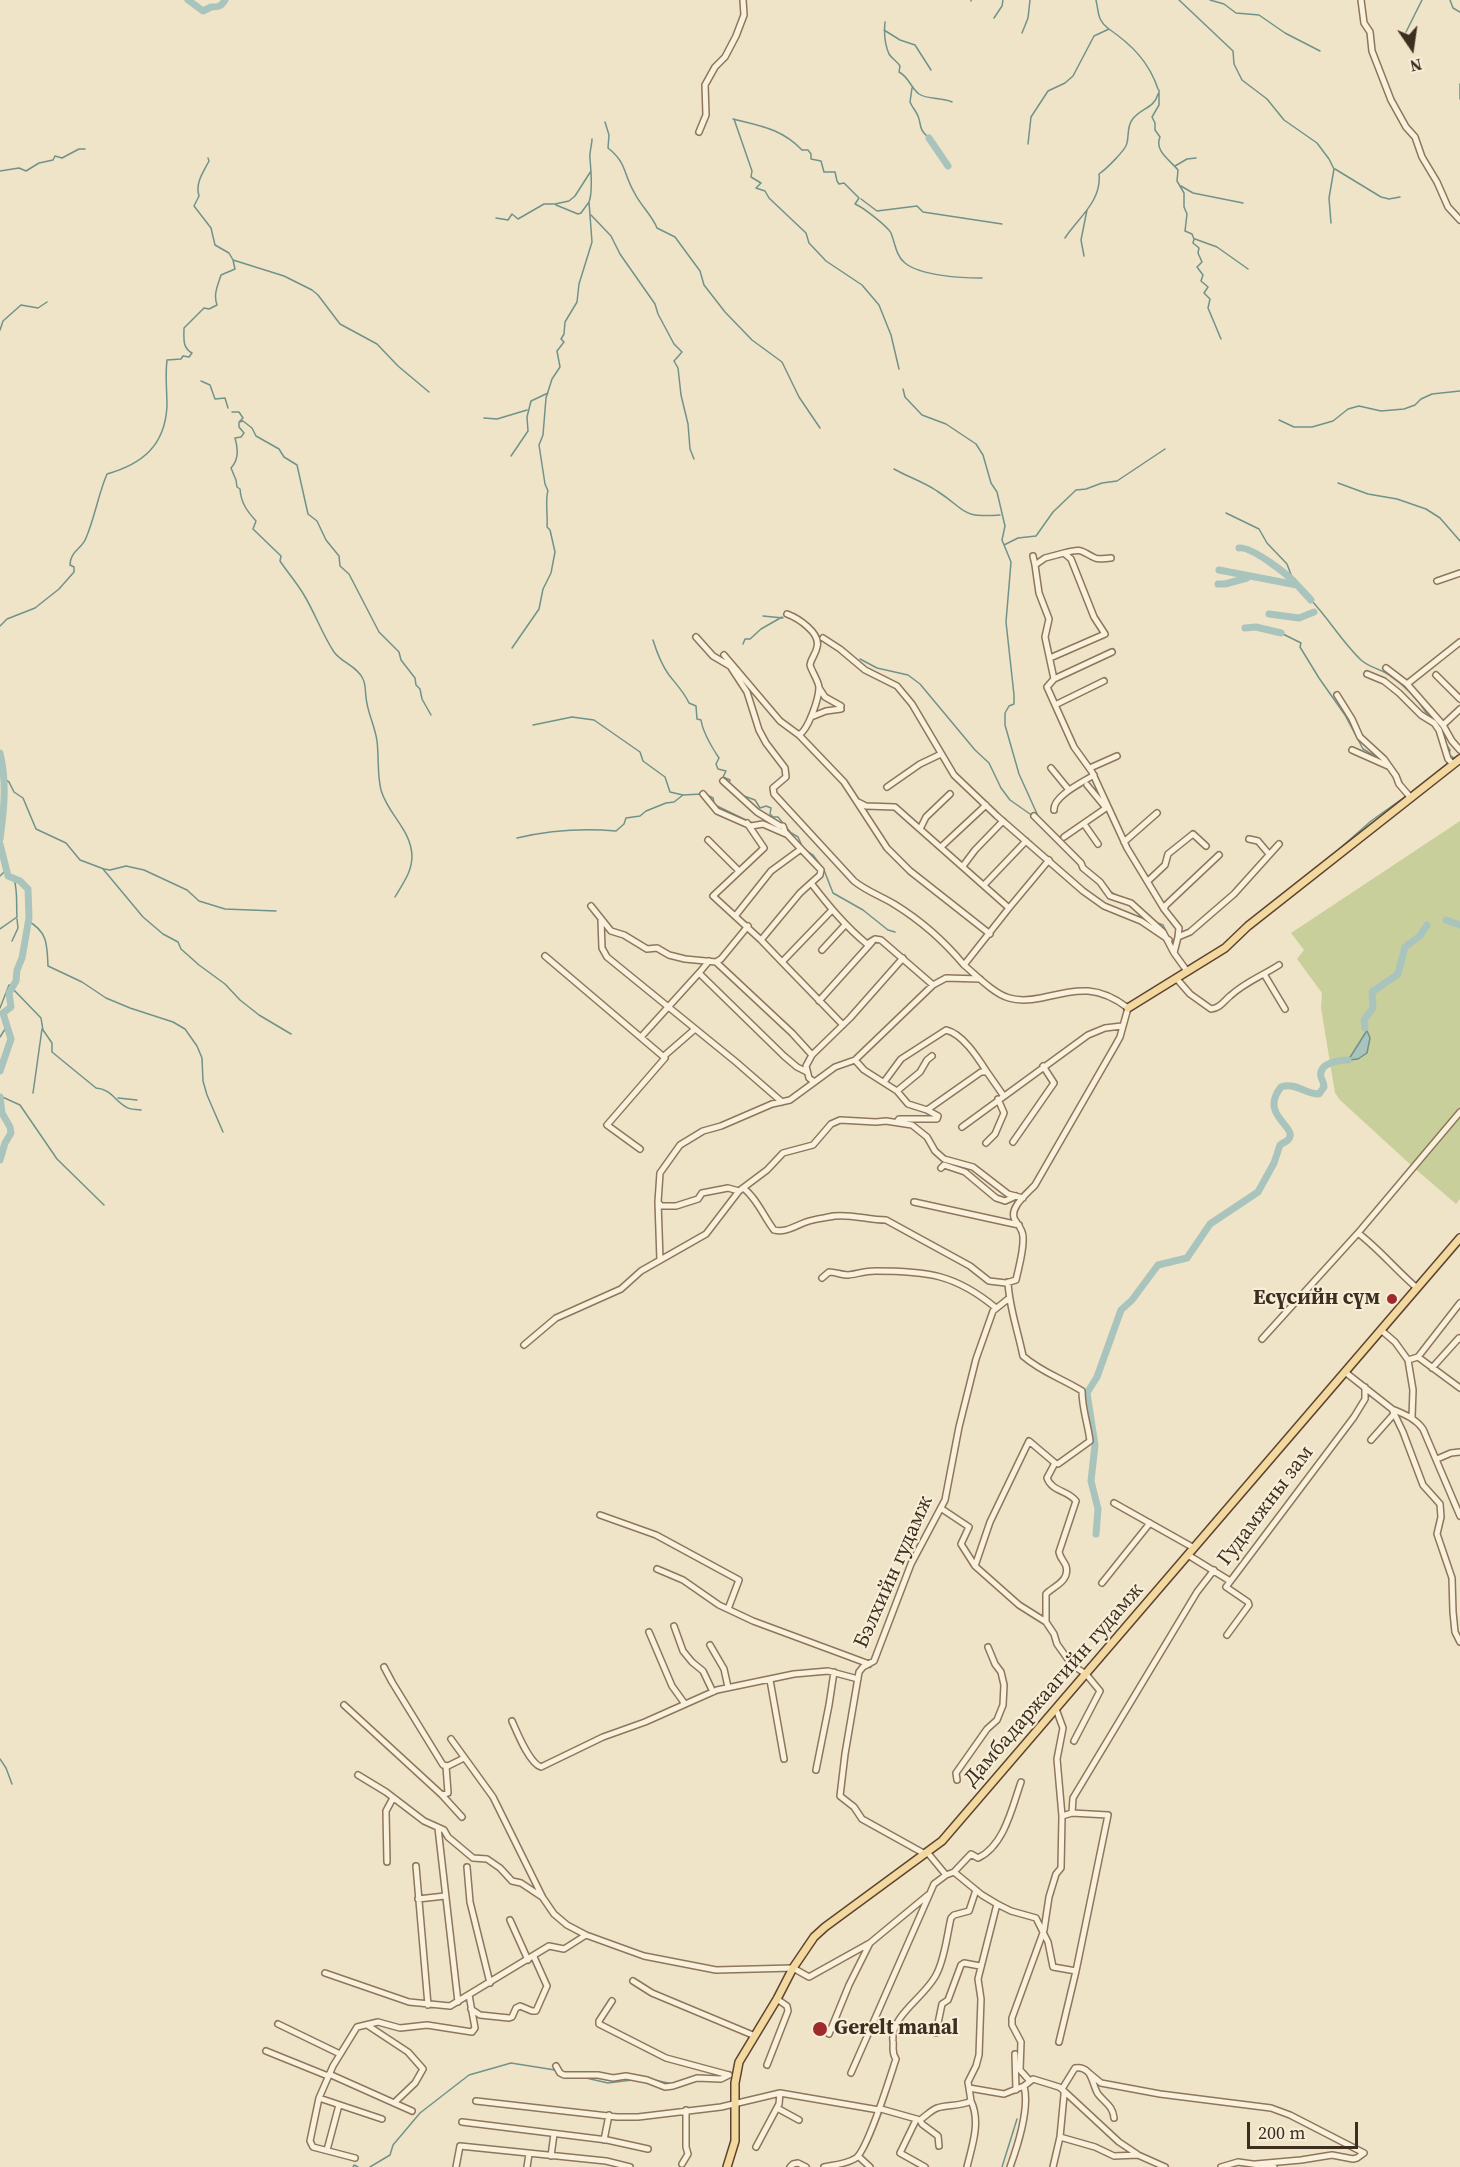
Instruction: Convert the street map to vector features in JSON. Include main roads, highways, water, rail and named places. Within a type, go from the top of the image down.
[{"type":"main road","points":[[1128,1008],[1225,948],[1248,926],[1460,759]]},
{"type":"main road","name":"Дамбадаржаагийн гудамж","points":[[727,2167],[735,2141],[736,2103],[733,2076],[793,1968],[814,1937],[942,1841],[1460,1238]]},
{"type":"water","points":[[1363,1021],[1370,1038],[1367,1053],[1358,1059],[1340,1061],[1349,1059],[1366,1032]]},
{"type":"waterway","points":[[188,0],[203,11],[219,6],[225,0]]},
{"type":"waterway","points":[[994,18],[1003,0]]},
{"type":"waterway","points":[[1022,33],[1028,18],[1030,0]]},
{"type":"waterway","points":[[1028,144],[1031,117],[1048,91],[1065,83],[1073,76],[1094,36],[1109,29],[1100,19],[1096,0]]},
{"type":"waterway","points":[[1179,0],[1233,51],[1234,64],[1242,80],[1267,99],[1284,120],[1317,143],[1329,159],[1334,169],[1329,198],[1331,223]]},
{"type":"waterway","points":[[1210,0],[1224,4],[1236,13],[1259,15],[1285,33],[1320,51]]},
{"type":"waterway","points":[[1406,32],[1422,0]]},
{"type":"waterway","points":[[1450,0],[1453,8],[1460,12]]},
{"type":"waterway","points":[[885,22],[887,47],[890,56],[900,66],[899,72],[919,94],[952,102]]},
{"type":"waterway","points":[[1109,29],[1125,41],[1145,62],[1158,89]]},
{"type":"waterway","points":[[884,30],[900,40],[915,45],[931,70]]},
{"type":"waterway","points":[[1460,84],[1460,99]]},
{"type":"waterway","points":[[912,88],[910,102],[918,116],[922,130],[929,138]]},
{"type":"waterway","points":[[1159,90],[1159,105],[1152,117],[1155,130],[1160,137],[1159,147],[1178,170],[1177,181],[1184,193],[1184,207],[1187,214],[1185,231],[1192,234],[1193,243],[1199,248],[1198,253],[1202,262],[1197,267],[1203,275],[1201,281],[1208,287],[1204,293],[1210,299],[1208,308],[1221,339]]},
{"type":"waterway","points":[[1065,238],[1093,201],[1097,193],[1099,174],[1126,146],[1132,120],[1150,106],[1158,94]]},
{"type":"waterway","points":[[733,119],[762,126],[787,137],[802,150],[808,150],[811,159],[821,161],[824,172],[835,172],[839,184],[844,183],[859,198],[855,204],[889,230],[898,253],[905,263],[931,273],[953,277],[982,278]]},
{"type":"waterway","points":[[734,119],[752,171],[751,177],[761,183],[756,188],[765,191],[769,198],[806,233],[809,243],[826,261],[862,285],[879,305],[891,335],[899,369]]},
{"type":"waterway","points":[[605,122],[609,135],[608,148],[619,159],[637,197],[657,228],[675,237],[700,271],[704,285],[725,312],[752,340],[782,362],[799,397],[820,428]]},
{"type":"waterway","points":[[929,138],[948,166]]},
{"type":"waterway","points":[[512,648],[539,609],[543,589],[551,573],[555,552],[550,530],[547,527],[548,491],[539,445],[543,435],[546,398],[552,379],[560,367],[557,351],[564,342],[561,339],[565,322],[577,302],[579,284],[592,242],[589,202],[592,139]]},
{"type":"waterway","points":[[0,171],[19,168],[26,171],[39,163],[53,160],[55,156],[62,158],[79,149],[85,149]]},
{"type":"waterway","points":[[208,158],[209,161],[199,182],[199,196],[194,206],[211,228],[215,245],[229,253],[233,260],[284,276],[312,290],[340,324],[377,344],[398,366],[429,392]]},
{"type":"waterway","points":[[1175,166],[1187,159],[1196,158]]},
{"type":"waterway","points":[[1335,169],[1381,197],[1389,199],[1400,197]]},
{"type":"waterway","points":[[496,218],[508,220],[512,214],[518,219],[544,204],[569,201],[575,196],[591,171]]},
{"type":"waterway","points":[[1181,186],[1193,193],[1243,203]]},
{"type":"waterway","points":[[861,199],[877,211],[917,206],[923,212],[1002,224]]},
{"type":"waterway","points":[[556,205],[578,214],[589,202]]},
{"type":"waterway","points":[[1084,256],[1081,240],[1087,210]]},
{"type":"waterway","points":[[591,215],[611,236],[620,254],[655,304],[674,344],[682,352],[674,361],[678,368],[690,449],[694,459]]},
{"type":"waterway","points":[[1195,239],[1217,247],[1248,269]]},
{"type":"waterway","points":[[0,626],[7,619],[35,608],[59,589],[74,572],[74,567],[70,565],[71,560],[86,538],[107,474],[141,459],[162,432],[167,406],[167,360],[181,359],[183,356],[189,357],[192,353],[185,345],[184,328],[204,308],[209,309],[217,305],[217,286],[221,275],[235,269],[233,260]]},
{"type":"waterway","points":[[0,330],[3,321],[21,305],[38,308],[47,302]]},
{"type":"waterway","points":[[201,381],[210,385],[215,399],[225,398],[228,408]]},
{"type":"waterway","points":[[903,389],[905,397],[922,415],[946,424],[976,444],[983,455],[991,483],[997,492],[1005,526],[1002,540],[1011,562],[1006,622],[1014,704],[1009,706],[1005,713],[1005,725],[1019,774],[1038,816]]},
{"type":"waterway","points":[[1279,420],[1294,427],[1312,427],[1333,421],[1348,409],[1359,406],[1381,411],[1404,409],[1432,394],[1460,391]]},
{"type":"waterway","points":[[511,456],[528,431],[527,417],[531,401],[548,393]]},
{"type":"waterway","points":[[484,418],[497,419],[527,410]]},
{"type":"waterway","points":[[232,412],[239,412],[243,418],[240,421]]},
{"type":"waterway","points":[[395,897],[410,867],[411,846],[381,790],[377,741],[368,708],[364,681],[357,671],[334,652],[304,595],[280,561],[281,556],[253,529],[256,521],[243,503],[231,468],[237,454],[235,438],[241,437],[244,433],[239,427],[239,422],[243,421],[252,428],[256,436],[279,449],[284,457],[297,465],[308,514],[317,521],[326,540],[339,556],[340,566],[349,574],[379,632],[399,652],[401,660],[415,678],[422,699],[431,715]]},
{"type":"waterway","points":[[1004,545],[1018,538],[1036,536],[1053,512],[1076,490],[1117,481],[1165,449]]},
{"type":"waterway","points":[[894,469],[932,488],[970,514],[1000,515]]},
{"type":"waterway","points":[[1338,483],[1368,494],[1397,499],[1426,509],[1440,518],[1460,541]]},
{"type":"waterway","points":[[1226,513],[1259,529],[1267,543],[1287,564],[1293,580]]},
{"type":"waterway","points":[[1239,548],[1261,556],[1297,585]]},
{"type":"waterway","points":[[1219,570],[1297,585],[1311,600]]},
{"type":"waterway","points":[[1218,584],[1247,578]]},
{"type":"waterway","points":[[1311,600],[1361,660],[1395,679],[1428,715],[1431,714]]},
{"type":"waterway","points":[[1269,614],[1299,618],[1314,612]]},
{"type":"waterway","points":[[763,616],[783,618]]},
{"type":"waterway","points":[[743,644],[745,639],[750,639],[761,629],[782,617]]},
{"type":"waterway","points":[[1245,628],[1256,627],[1281,633]]},
{"type":"waterway","points":[[1281,633],[1301,643],[1300,647],[1345,715],[1363,749],[1383,761]]},
{"type":"waterway","points":[[653,640],[666,671],[689,703],[696,706],[697,719],[701,720],[705,735],[719,758],[716,764],[718,769],[726,771],[723,777],[730,780],[729,783]]},
{"type":"waterway","points":[[860,659],[877,668],[908,675],[920,684],[975,750],[989,763],[1001,788],[1010,800],[1030,814],[1034,814]]},
{"type":"waterway","points":[[533,725],[572,717],[594,720],[640,752],[643,761],[665,777],[670,792],[683,795]]},
{"type":"waterway","points":[[1444,732],[1446,744],[1450,750],[1449,755],[1454,758]]},
{"type":"waterway","points":[[0,753],[4,807],[0,839]]},
{"type":"waterway","points":[[0,770],[2,760]]},
{"type":"waterway","points":[[1392,766],[1403,785]]},
{"type":"waterway","points":[[1338,850],[1371,821],[1434,776]]},
{"type":"waterway","points":[[4,779],[9,782],[14,792],[23,798],[36,829],[66,843],[80,860],[110,870],[126,866],[144,870],[187,890],[199,901],[225,909],[276,911]]},
{"type":"waterway","points":[[517,838],[566,830],[616,831],[624,824],[626,818],[640,816],[646,811],[674,802],[683,795],[702,794]]},
{"type":"waterway","points":[[707,795],[713,798],[714,803]]},
{"type":"waterway","points":[[744,796],[755,800],[760,808],[766,806],[771,808],[770,814],[778,817],[791,833]]},
{"type":"waterway","points":[[717,806],[752,823]]},
{"type":"waterway","points":[[766,822],[775,826]]},
{"type":"waterway","points":[[1043,828],[1059,844]]},
{"type":"waterway","points":[[788,831],[798,837],[803,848],[813,855],[824,870],[833,893],[863,910],[888,930],[895,932]]},
{"type":"waterway","points":[[0,844],[8,876],[20,881],[28,889],[29,918],[16,981],[9,993],[11,1007],[3,1013],[11,1039],[0,1071]]},
{"type":"waterway","points":[[103,869],[143,917],[163,934],[178,942],[181,949],[225,984],[240,1000],[259,1015],[291,1034]]},
{"type":"waterway","points":[[0,876],[5,871]]},
{"type":"waterway","points":[[0,929],[17,917],[14,879]]},
{"type":"waterway","points":[[1104,883],[1111,892],[1118,896]]},
{"type":"waterway","points":[[1131,900],[1141,908]]},
{"type":"waterway","points":[[12,941],[18,928],[17,919]]},
{"type":"waterway","points":[[1446,920],[1460,925]]},
{"type":"waterway","points":[[28,921],[35,925],[43,935],[47,945],[48,966],[82,982],[106,998],[173,1022],[185,1029],[202,1058],[203,1081],[223,1132]]},
{"type":"waterway","points":[[1155,922],[1163,925],[1173,946]]},
{"type":"waterway","points":[[1365,1028],[1364,1020],[1373,1008],[1372,992],[1398,974],[1405,947],[1420,936],[1427,925]]},
{"type":"waterway","points":[[0,1008],[9,985],[13,986]]},
{"type":"waterway","points":[[12,988],[41,1018],[43,1030],[52,1043],[52,1052],[96,1088],[109,1093],[122,1105],[141,1110]]},
{"type":"waterway","points":[[0,1037],[7,1026]]},
{"type":"waterway","points":[[33,1093],[42,1029]]},
{"type":"waterway","points":[[1096,1534],[1098,1509],[1091,1481],[1095,1445],[1087,1393],[1097,1377],[1121,1310],[1132,1300],[1158,1265],[1187,1258],[1210,1224],[1258,1192],[1274,1163],[1280,1145],[1288,1140],[1290,1135],[1274,1106],[1275,1097],[1281,1087],[1291,1086],[1319,1094],[1324,1087],[1321,1077],[1323,1068],[1330,1063],[1348,1060]]},
{"type":"waterway","points":[[0,1096],[20,1105],[57,1159],[104,1205]]},
{"type":"waterway","points":[[0,1097],[2,1113],[11,1133],[0,1160]]},
{"type":"waterway","points":[[118,1098],[137,1100]]},
{"type":"waterway","points":[[0,1759],[12,1784]]},
{"type":"waterway","points":[[370,2167],[390,2155],[393,2145],[420,2113],[469,2075],[511,2063],[555,2070]]},
{"type":"waterway","points":[[586,2078],[608,2083],[632,2080]]},
{"type":"waterway","points":[[654,2080],[673,2084]]},
{"type":"waterway","points":[[1002,2167],[1017,2119]]},
{"type":"waterway","points":[[353,2167],[354,2165],[358,2167]]},
{"type":"place","name":"Есүсийн сүм","points":[[1392,1299]]},
{"type":"place","name":"Gerelt manal","points":[[820,2029]]}]
